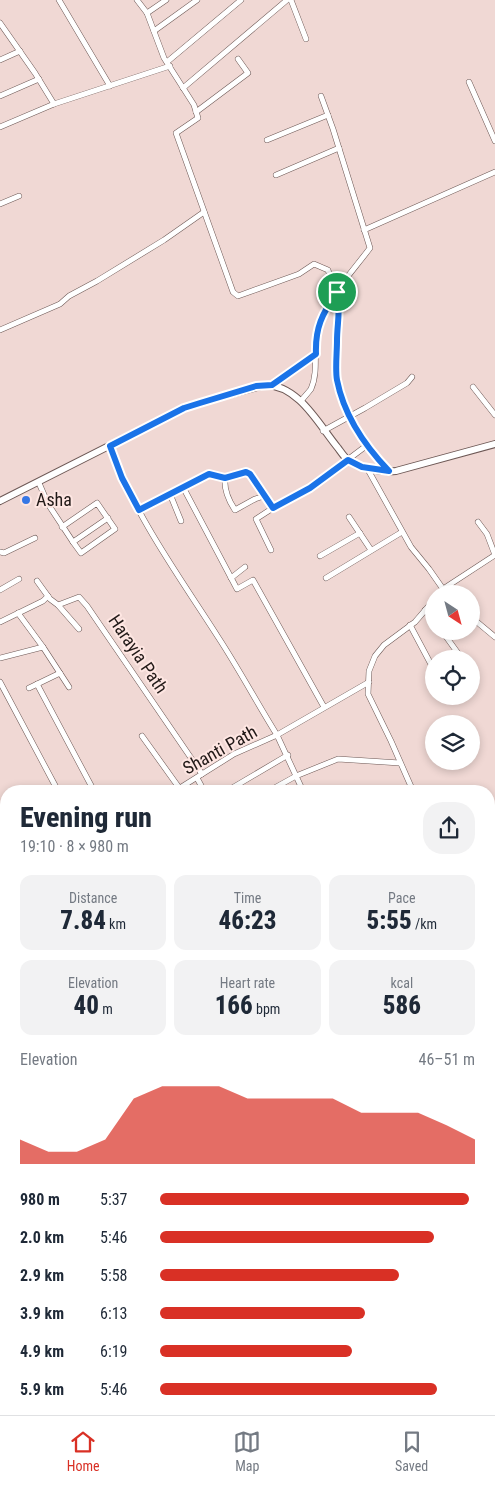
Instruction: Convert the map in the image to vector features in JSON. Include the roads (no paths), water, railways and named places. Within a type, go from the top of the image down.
[{"type":"street","points":[[59,0],[110,86]]},
{"type":"street","points":[[138,0],[147,14],[169,64],[194,105],[198,118],[176,133],[233,292],[238,296],[299,274],[314,264],[328,270],[337,292],[339,303],[340,323],[337,339],[336,378],[349,416],[366,446],[389,471]]},
{"type":"street","points":[[147,14],[166,0]]},
{"type":"street","points":[[154,32],[197,0]]},
{"type":"street","points":[[0,127],[54,104],[169,64],[241,0]]},
{"type":"street","points":[[183,88],[287,0]]},
{"type":"street","points":[[291,0],[306,38]]},
{"type":"street","points":[[0,23],[54,104]]},
{"type":"street","points":[[0,60],[20,51]]},
{"type":"street","points":[[196,112],[248,73],[238,59]]},
{"type":"street","points":[[0,96],[39,79]]},
{"type":"street","points":[[469,82],[495,141]]},
{"type":"street","points":[[301,401],[311,388],[316,354],[315,337],[318,326],[337,292],[370,248],[321,96]]},
{"type":"street","points":[[267,140],[328,114]]},
{"type":"street","points":[[276,175],[339,148]]},
{"type":"street","points":[[364,230],[495,172]]},
{"type":"street","points":[[0,204],[19,196]]},
{"type":"street","points":[[0,330],[60,304],[69,296],[164,240],[204,212]]},
{"type":"street","points":[[272,385],[316,354]]},
{"type":"street","points":[[323,431],[407,383],[412,377]]},
{"type":"street","points":[[0,501],[184,408],[256,386],[272,385],[289,391],[301,401],[348,460],[367,468],[389,471],[406,468],[495,444]]},
{"type":"street","points":[[473,387],[495,416]]},
{"type":"street","points":[[110,446],[122,478],[168,562],[220,639],[277,735],[369,682]]},
{"type":"street","points":[[271,550],[256,519],[310,488],[366,446]]},
{"type":"street","points":[[367,468],[411,547],[439,585]]},
{"type":"street","points":[[139,510],[209,474],[225,478],[246,472],[250,474],[273,508]]},
{"type":"street","points":[[225,478],[224,484],[229,501],[236,510],[264,496]]},
{"type":"street","points":[[38,483],[62,527],[81,553],[115,529],[97,503],[62,527]]},
{"type":"street","points":[[182,487],[236,589],[254,580],[324,707]]},
{"type":"street","points":[[170,494],[181,521]]},
{"type":"street","points":[[349,517],[371,550]]},
{"type":"street","points":[[73,542],[108,518]]},
{"type":"street","points":[[452,585],[495,555],[488,536],[478,522]]},
{"type":"street","points":[[488,536],[495,531]]},
{"type":"street","points":[[326,578],[402,532]]},
{"type":"street","points":[[320,556],[360,533]]},
{"type":"street","points":[[0,552],[4,553],[35,538]]},
{"type":"street","points":[[231,578],[245,566]]},
{"type":"street","points":[[0,590],[18,579]]},
{"type":"street","points":[[36,581],[78,629]]},
{"type":"street","points":[[0,622],[43,601],[48,596]]},
{"type":"street","name":"Harayia Path","points":[[58,605],[79,597],[88,606],[200,776]]},
{"type":"street","points":[[409,785],[368,694],[369,671],[375,656],[384,645],[415,622],[425,610]]},
{"type":"street","points":[[18,613],[69,687]]},
{"type":"street","points":[[410,625],[425,653]]},
{"type":"street","points":[[480,625],[495,638]]},
{"type":"street","points":[[0,658],[43,648]]},
{"type":"street","points":[[29,688],[60,673]]},
{"type":"street","points":[[0,682],[55,785]]},
{"type":"street","points":[[36,684],[91,785]]},
{"type":"street","name":"Shanti Path","points":[[185,785],[234,754],[277,735],[288,755],[300,785]]},
{"type":"street","points":[[142,736],[174,785]]},
{"type":"street","points":[[238,785],[288,755]]},
{"type":"street","points":[[280,785],[296,776],[338,759],[400,763]]},
{"type":"street","points":[[200,776],[202,785]]},
{"type":"place","name":"Asha","points":[[26,500]]}]
